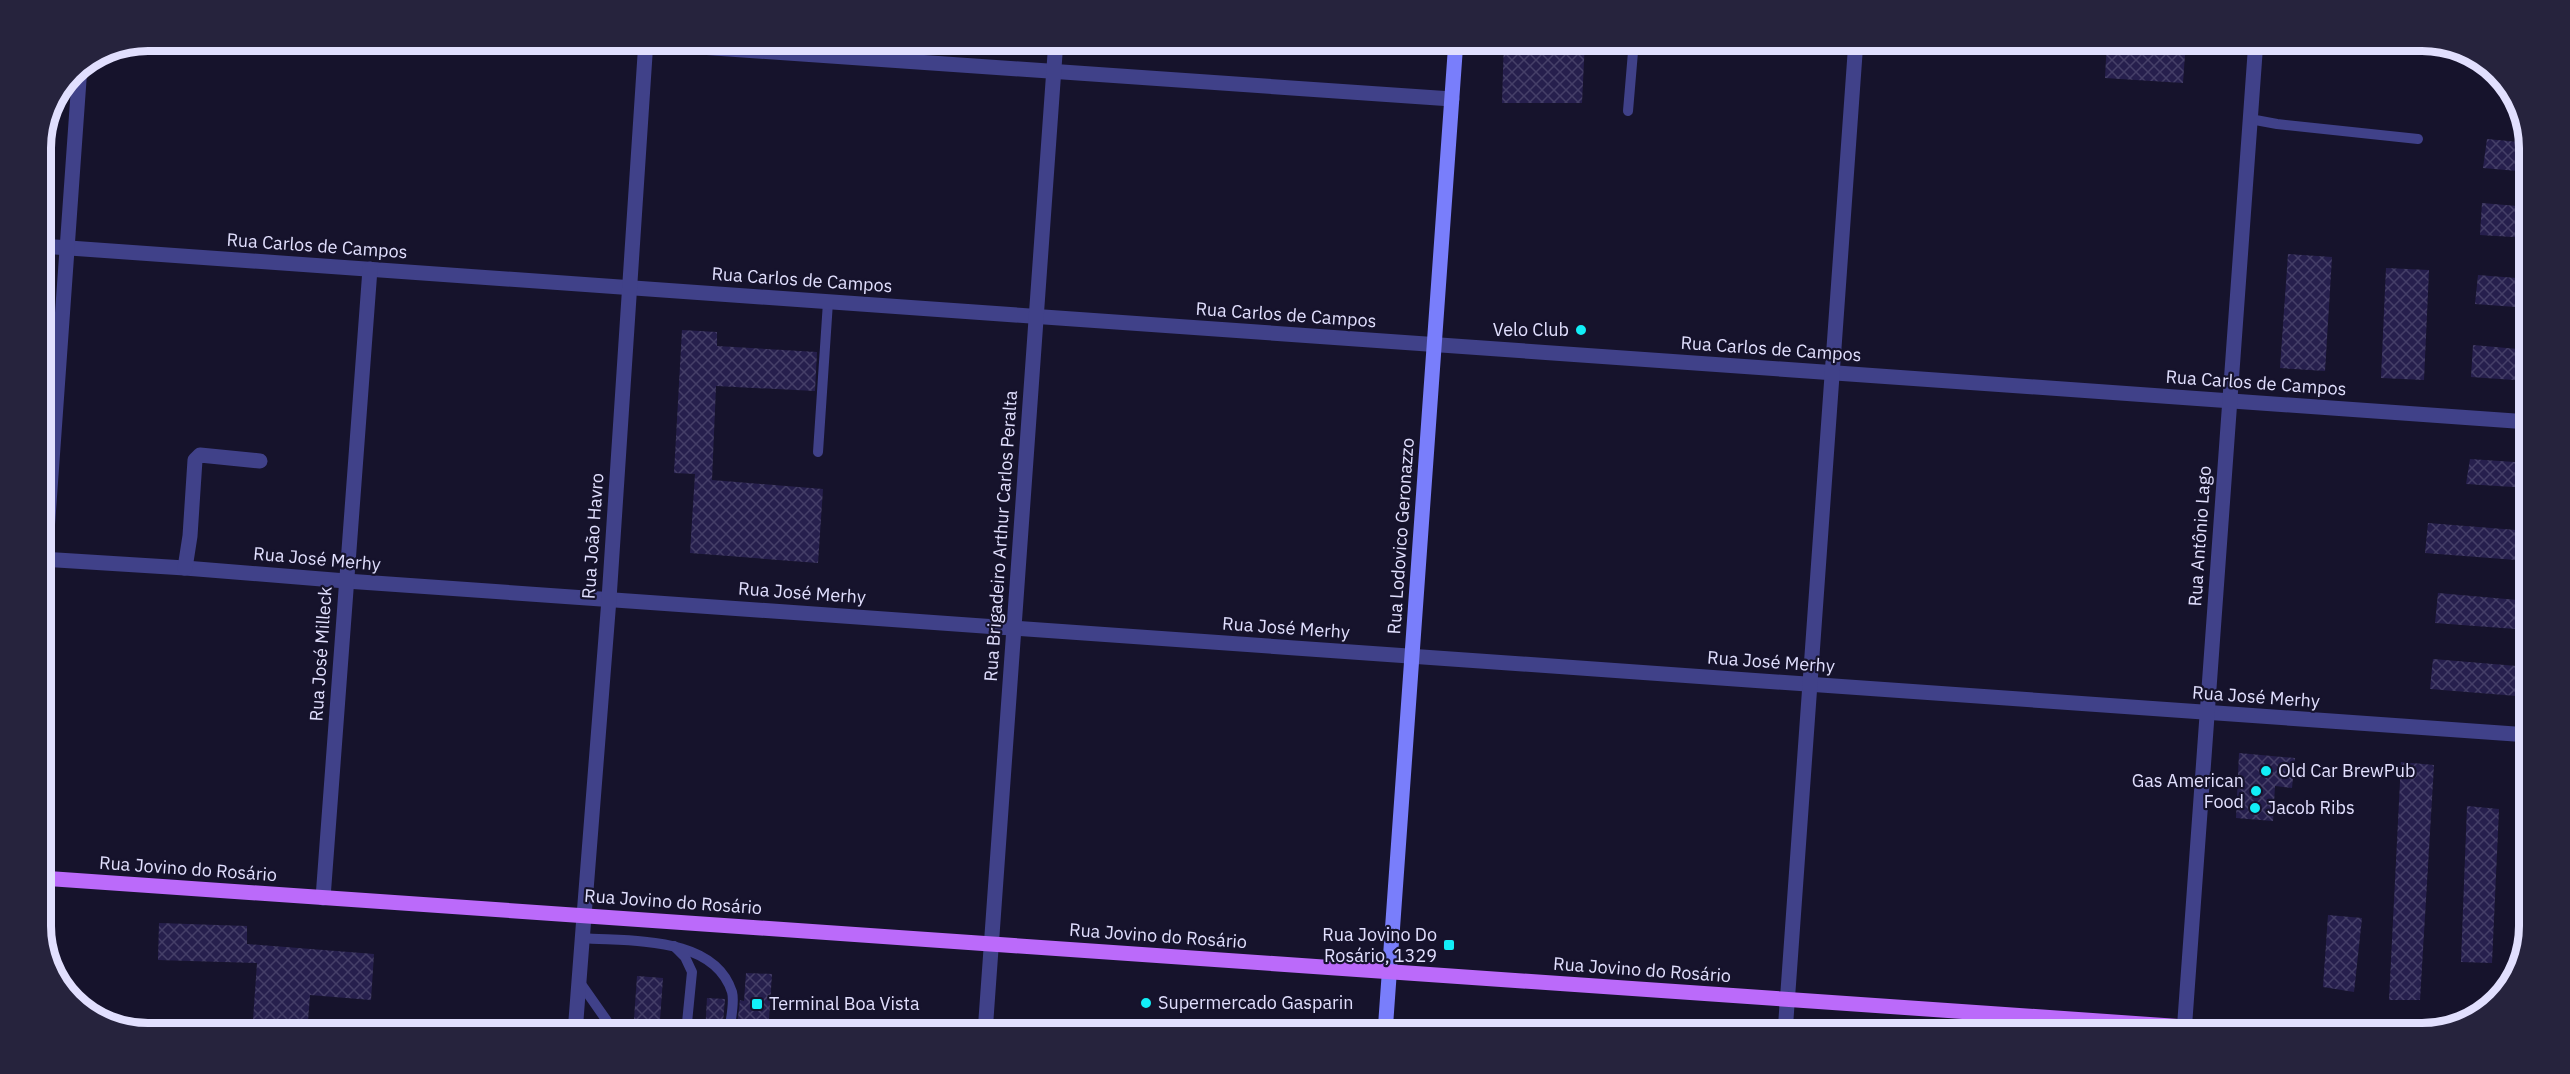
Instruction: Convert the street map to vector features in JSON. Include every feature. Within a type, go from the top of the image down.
[{"type":"main road","name":"Rua Lodovico Geronazzo","points":[[1386,1023],[1455,51]]},
{"type":"main road","name":"Rua Jovino do Rosário","points":[[51,879],[2091,1023]]},
{"type":"street","name":"Rua João Havro","points":[[576,1023],[609,599],[645,51]]},
{"type":"street","points":[[768,51],[1452,99]]},
{"type":"street","name":"Rua Brigadeiro Arthur Carlos Peralta","points":[[986,1023],[1055,51]]},
{"type":"street","points":[[1786,1023],[1855,51]]},
{"type":"street","name":"Rua Antônio Lago","points":[[2185,1023],[2255,51]]},
{"type":"street","points":[[51,456],[79,79]]},
{"type":"street","name":"Rua Carlos de Campos","points":[[51,247],[2519,421]]},
{"type":"street","name":"Rua José Milleck","points":[[323,898],[370,269]]},
{"type":"street","points":[[185,568],[190,536],[195,460],[200,455],[260,461]]},
{"type":"street","name":"Rua José Merhy","points":[[51,560],[185,568],[2519,734]]},
{"type":"lane","points":[[1628,111],[1633,51]]},
{"type":"lane","points":[[2250,119],[2418,139]]},
{"type":"lane","points":[[818,452],[828,302]]},
{"type":"lane","points":[[582,938],[674,945],[698,953],[719,969],[733,993],[730,1023]]},
{"type":"lane","points":[[674,945],[685,957],[692,972],[687,1023]]},
{"type":"lane","points":[[579,981],[607,1023]]},
{"type":"building","points":[[1504,51],[1584,51],[1582,103],[1502,103]]},
{"type":"building","points":[[2106,51],[2185,51],[2183,83],[2105,78]]},
{"type":"building","points":[[2487,139],[2519,142],[2519,171],[2483,168]]},
{"type":"building","points":[[2482,203],[2519,206],[2519,237],[2480,235]]},
{"type":"building","points":[[2288,254],[2332,257],[2325,371],[2280,368]]},
{"type":"building","points":[[2386,268],[2429,270],[2424,380],[2381,378]]},
{"type":"building","points":[[2478,275],[2519,278],[2519,307],[2475,304]]},
{"type":"building","points":[[682,330],[717,332],[717,346],[817,352],[815,391],[716,386],[712,480],[823,489],[818,563],[690,553],[695,474],[674,473]]},
{"type":"building","points":[[2473,345],[2519,349],[2519,380],[2471,377]]},
{"type":"building","points":[[2470,459],[2519,462],[2519,487],[2466,484]]},
{"type":"building","points":[[2428,523],[2519,530],[2519,560],[2425,553]]},
{"type":"building","points":[[2438,593],[2519,600],[2519,629],[2435,623]]},
{"type":"building","points":[[2433,659],[2519,666],[2519,696],[2430,689]]},
{"type":"building","points":[[2239,753],[2295,758],[2292,788],[2275,786],[2273,821],[2236,818]]},
{"type":"building","points":[[2401,762],[2434,765],[2420,1000],[2389,1000]]},
{"type":"building","points":[[2467,806],[2499,809],[2492,963],[2461,962]]},
{"type":"building","points":[[2328,915],[2362,918],[2354,992],[2323,987]]},
{"type":"building","points":[[159,923],[247,926],[247,944],[374,954],[371,1000],[310,995],[308,1023],[253,1023],[257,963],[158,960]]},
{"type":"building","name":"Terminal Boa Vista","points":[[746,973],[772,974],[769,1023],[737,1023],[740,1000],[744,1001]]},
{"type":"building","points":[[637,976],[663,978],[660,1023],[634,1023]]},
{"type":"building","points":[[707,998],[725,999],[723,1023],[706,1023]]},
{"type":"place","name":"Velo Club","points":[[1581,330]]},
{"type":"place","name":"Old Car BrewPub","points":[[2266,771]]},
{"type":"place","name":"Gas American Food","points":[[2256,791]]},
{"type":"place","name":"Jacob Ribs","points":[[2255,808]]},
{"type":"place","name":"Rua Jovino Do Rosário, 1329","points":[[1449,945]]},
{"type":"place","name":"Supermercado Gasparin","points":[[1146,1003]]},
{"type":"place","name":"Terminal Boa Vista","points":[[757,1004]]}]
